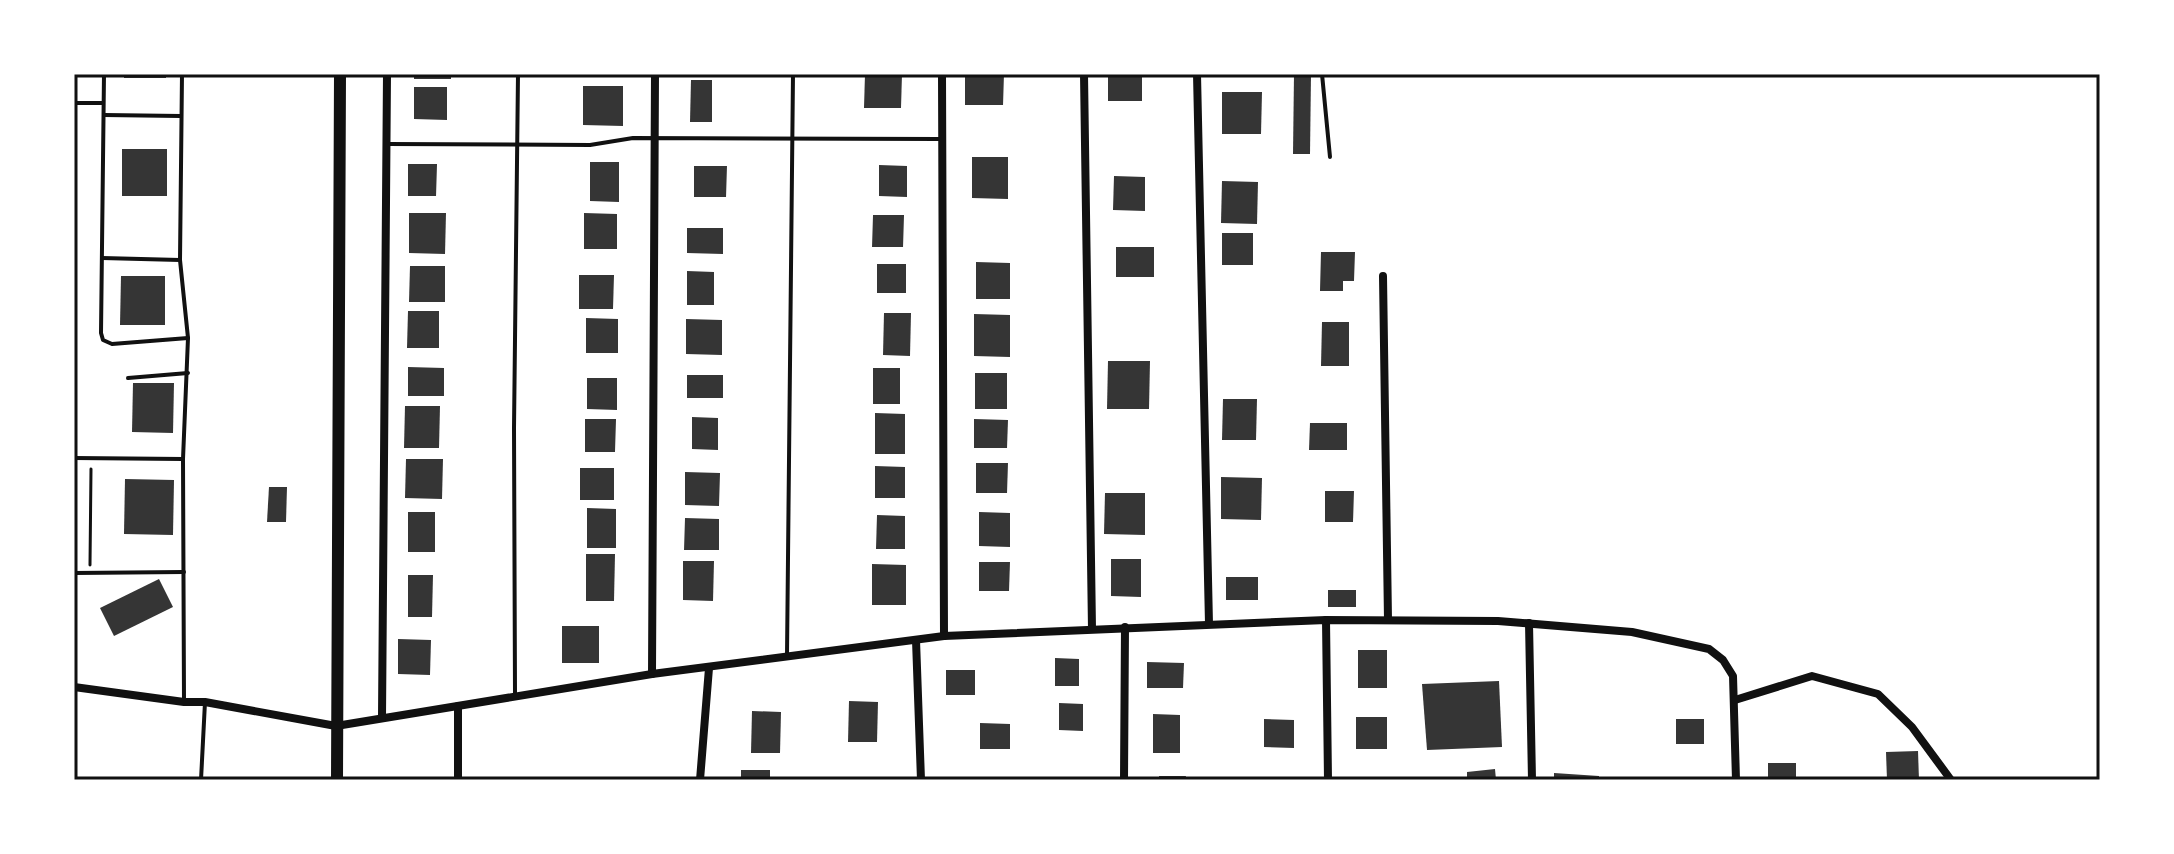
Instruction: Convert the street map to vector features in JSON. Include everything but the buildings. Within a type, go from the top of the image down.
[{"type":"main road","points":[[337,780],[340,74]]},
{"type":"street","points":[[382,718],[387,74]]},
{"type":"street","points":[[652,674],[655,74]]},
{"type":"street","points":[[942,74],[944,636]]},
{"type":"street","points":[[1084,74],[1092,629]]},
{"type":"street","points":[[1197,74],[1209,624]]},
{"type":"street","points":[[1383,276],[1388,620]]},
{"type":"street","points":[[1326,620],[1328,780]]},
{"type":"street","points":[[74,687],[205,702],[336,726],[652,674],[944,636],[1326,620],[1529,623],[1632,632],[1709,649],[1723,660],[1733,676],[1736,780]]},
{"type":"street","points":[[1529,623],[1532,780]]},
{"type":"street","points":[[1124,780],[1125,627]]},
{"type":"street","points":[[916,640],[921,780]]},
{"type":"street","points":[[700,780],[709,668]]},
{"type":"street","points":[[1735,700],[1812,676],[1878,694],[1934,754],[1951,780]]},
{"type":"street","points":[[458,706],[458,780]]},
{"type":"lane","points":[[104,74],[103,340],[112,344],[188,338]]},
{"type":"lane","points":[[182,74],[180,260],[188,338],[183,459],[184,702]]},
{"type":"lane","points":[[515,697],[518,74]]},
{"type":"lane","points":[[787,657],[793,74]]},
{"type":"lane","points":[[1322,74],[1330,157]]},
{"type":"lane","points":[[74,103],[103,103]]},
{"type":"lane","points":[[103,115],[181,116]]},
{"type":"lane","points":[[387,144],[590,145],[633,138],[943,139]]},
{"type":"lane","points":[[102,258],[180,260]]},
{"type":"lane","points":[[128,378],[188,373]]},
{"type":"lane","points":[[74,458],[183,459]]},
{"type":"lane","points":[[74,573],[184,572]]},
{"type":"lane","points":[[201,780],[205,702]]},
{"type":"path","points":[[90,573],[91,458]]}]
